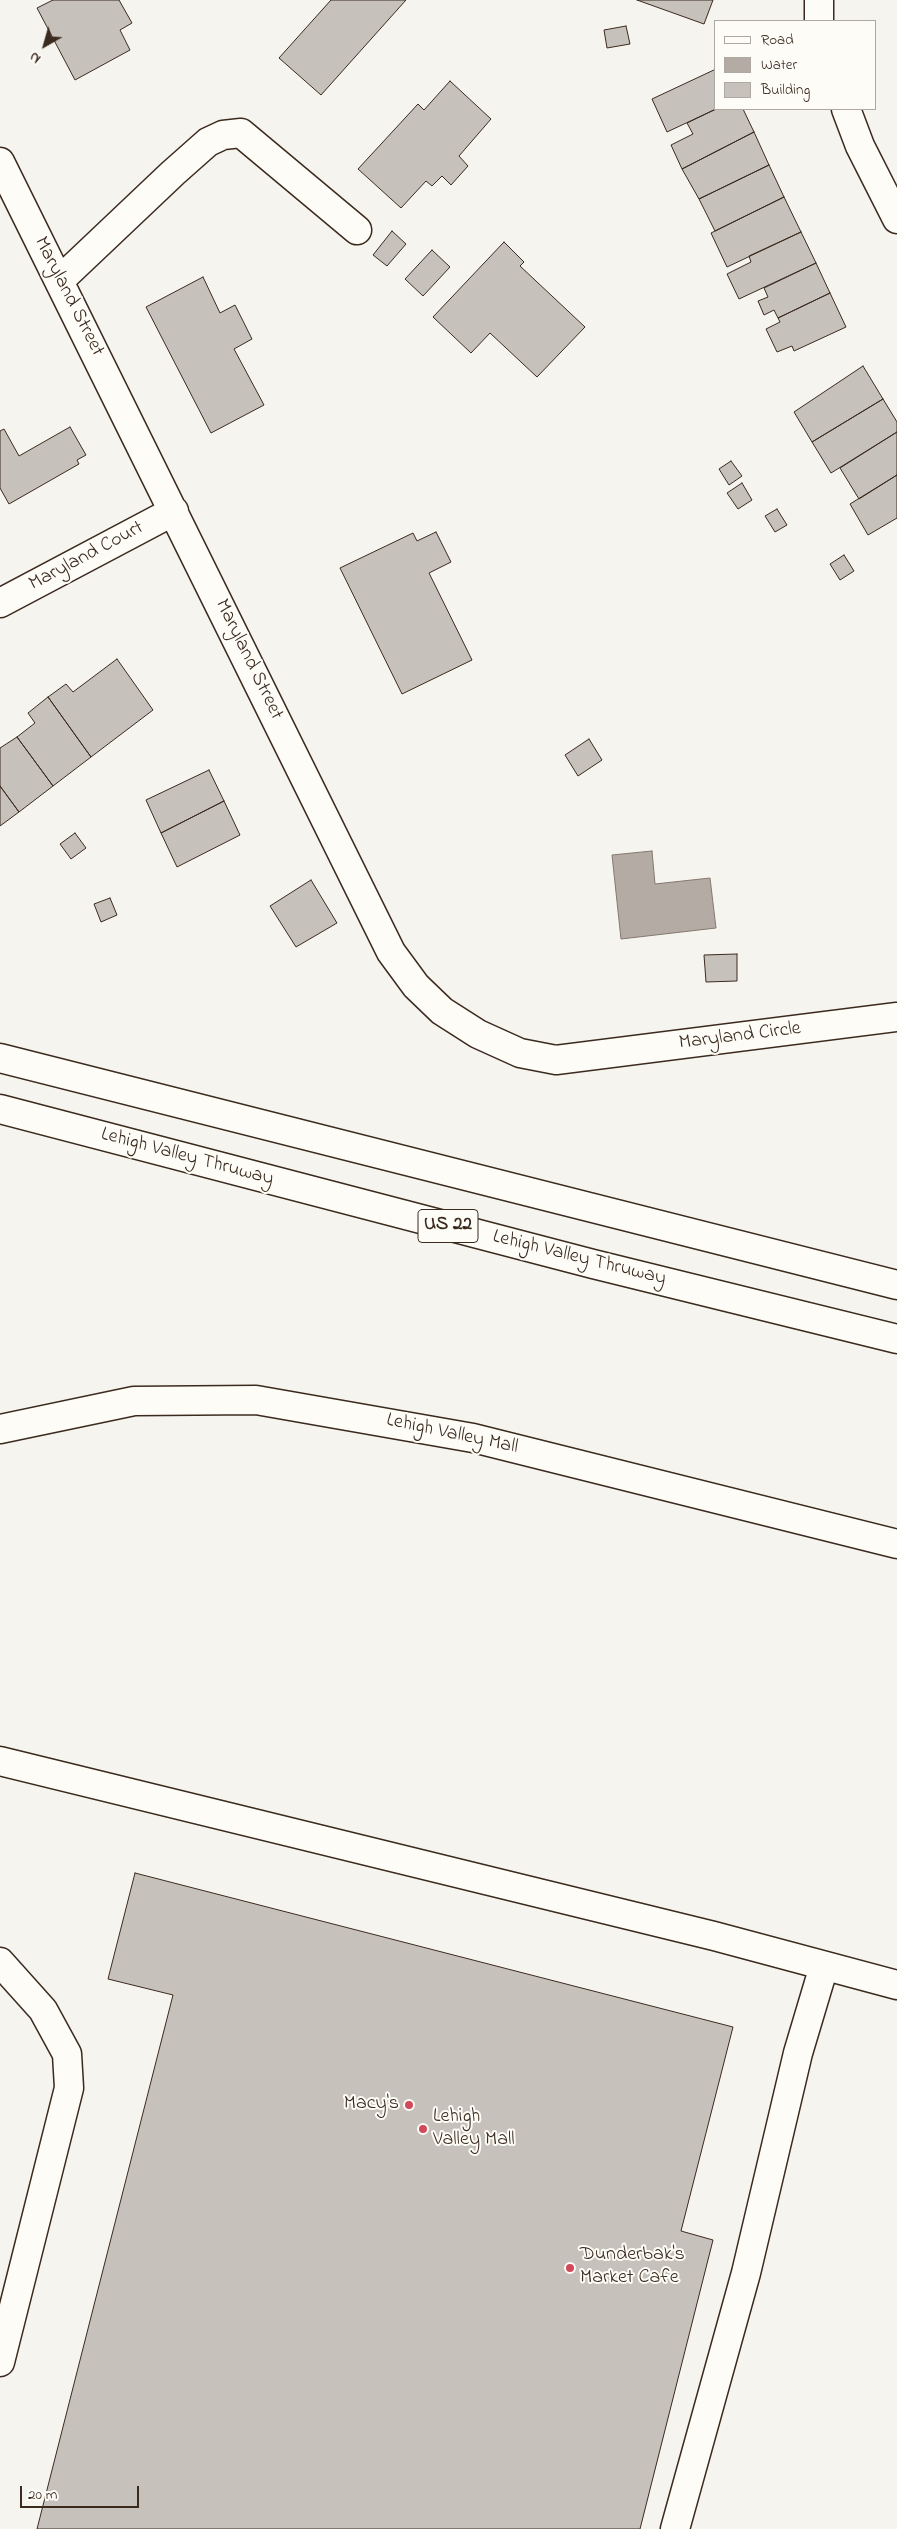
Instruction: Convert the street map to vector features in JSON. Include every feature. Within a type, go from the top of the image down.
[{"type":"main road","points":[[819,0],[819,20]]},
{"type":"main road","points":[[846,110],[860,146],[897,219]]},
{"type":"main road","points":[[59,281],[208,142],[223,135],[241,133],[357,230]]},
{"type":"main road","name":"Maryland Street","points":[[0,162],[391,952],[416,986],[442,1011],[478,1034],[520,1053],[556,1060],[583,1057]]},
{"type":"main road","name":"Maryland Court","points":[[0,603],[174,511]]},
{"type":"main road","name":"Maryland Circle","points":[[583,1057],[897,1017]]},
{"type":"main road","name":"US 22","points":[[0,1058],[897,1285]]},
{"type":"main road","name":"Lehigh Valley Thruway","points":[[0,1109],[593,1264],[897,1339]]},
{"type":"main road","name":"Lehigh Valley Mall","points":[[0,1429],[134,1401],[256,1400],[473,1438],[897,1544]]},
{"type":"main road","points":[[0,1761],[714,1936],[897,1985]]},
{"type":"main road","points":[[0,1962],[43,2010],[67,2054],[69,2088],[0,2362]]},
{"type":"main road","points":[[675,2529],[746,2273],[798,2053],[824,1966]]},
{"type":"water","points":[[652,851],[655,884],[710,878],[716,928],[621,939],[612,855]]},
{"type":"building","points":[[53,0],[119,0],[132,23],[120,30],[130,50],[75,80],[37,8]]},
{"type":"building","points":[[331,0],[406,0],[321,95],[279,58]]},
{"type":"building","points":[[637,0],[713,0],[704,24]]},
{"type":"building","points":[[626,26],[630,44],[607,48],[604,30]]},
{"type":"building","points":[[714,70],[714,110],[667,132],[652,99]]},
{"type":"building","points":[[450,81],[491,119],[459,156],[468,166],[451,185],[442,176],[432,186],[426,181],[401,208],[358,169],[418,104],[424,110]]},
{"type":"building","points":[[714,110],[743,110],[754,132],[682,169],[671,145],[693,134],[687,123]]},
{"type":"building","points":[[754,132],[769,165],[699,199],[682,169]]},
{"type":"building","points":[[769,165],[784,197],[715,231],[699,199]]},
{"type":"building","points":[[784,197],[801,232],[727,267],[711,233]]},
{"type":"building","points":[[392,231],[406,244],[387,266],[373,255]]},
{"type":"building","points":[[801,232],[816,263],[739,299],[727,274],[751,262],[749,256]]},
{"type":"building","points":[[504,242],[524,262],[520,266],[585,327],[537,377],[490,333],[471,353],[433,317]]},
{"type":"building","points":[[432,250],[450,267],[423,296],[405,279]]},
{"type":"building","points":[[816,263],[830,293],[778,318],[774,310],[764,315],[758,301],[768,297],[764,288]]},
{"type":"building","points":[[203,277],[220,313],[235,305],[252,339],[234,349],[264,405],[211,433],[146,307]]},
{"type":"building","points":[[830,293],[846,327],[794,351],[792,346],[777,352],[766,329],[780,322],[778,318]]},
{"type":"building","points":[[863,366],[883,399],[812,442],[794,412]]},
{"type":"building","points":[[883,399],[897,422],[897,432],[831,473],[812,442]]},
{"type":"building","points":[[70,427],[86,455],[77,460],[79,464],[9,504],[0,488],[0,431],[4,429],[19,456]]},
{"type":"building","points":[[897,432],[897,475],[859,499],[840,468]]},
{"type":"building","points":[[731,461],[742,476],[729,485],[719,469]]},
{"type":"building","points":[[897,475],[897,518],[868,535],[850,504]]},
{"type":"building","points":[[742,483],[752,500],[738,509],[727,493]]},
{"type":"building","points":[[777,509],[787,525],[775,532],[765,516]]},
{"type":"building","points":[[436,532],[451,562],[429,573],[472,660],[402,694],[340,568],[413,533],[417,541]]},
{"type":"building","points":[[844,555],[854,571],[840,580],[830,564]]},
{"type":"building","points":[[117,659],[153,710],[91,757],[48,697],[66,684],[73,692]]},
{"type":"building","points":[[48,697],[91,757],[53,786],[17,737],[35,723],[28,713]]},
{"type":"building","points":[[17,737],[53,786],[19,812],[0,786],[0,748]]},
{"type":"building","points":[[589,739],[602,760],[578,776],[565,755]]},
{"type":"building","points":[[209,770],[224,801],[161,833],[146,800]]},
{"type":"building","points":[[0,786],[19,812],[0,826]]},
{"type":"building","points":[[224,801],[240,835],[177,867],[161,833]]},
{"type":"building","points":[[75,833],[86,848],[71,859],[60,844]]},
{"type":"building","points":[[311,880],[337,923],[296,947],[270,906]]},
{"type":"building","points":[[110,898],[117,915],[101,922],[94,904]]},
{"type":"building","points":[[737,954],[737,981],[706,982],[704,955]]},
{"type":"building","name":"Lehigh Valley Mall","points":[[135,1873],[733,2027],[681,2231],[713,2240],[640,2529],[37,2529],[173,1995],[108,1979]]},
{"type":"place","name":"Macy's","points":[[409,2105]]},
{"type":"place","name":"Lehigh Valley Mall","points":[[423,2129]]},
{"type":"place","name":"Dunderbak's Market Cafe","points":[[570,2268]]}]
